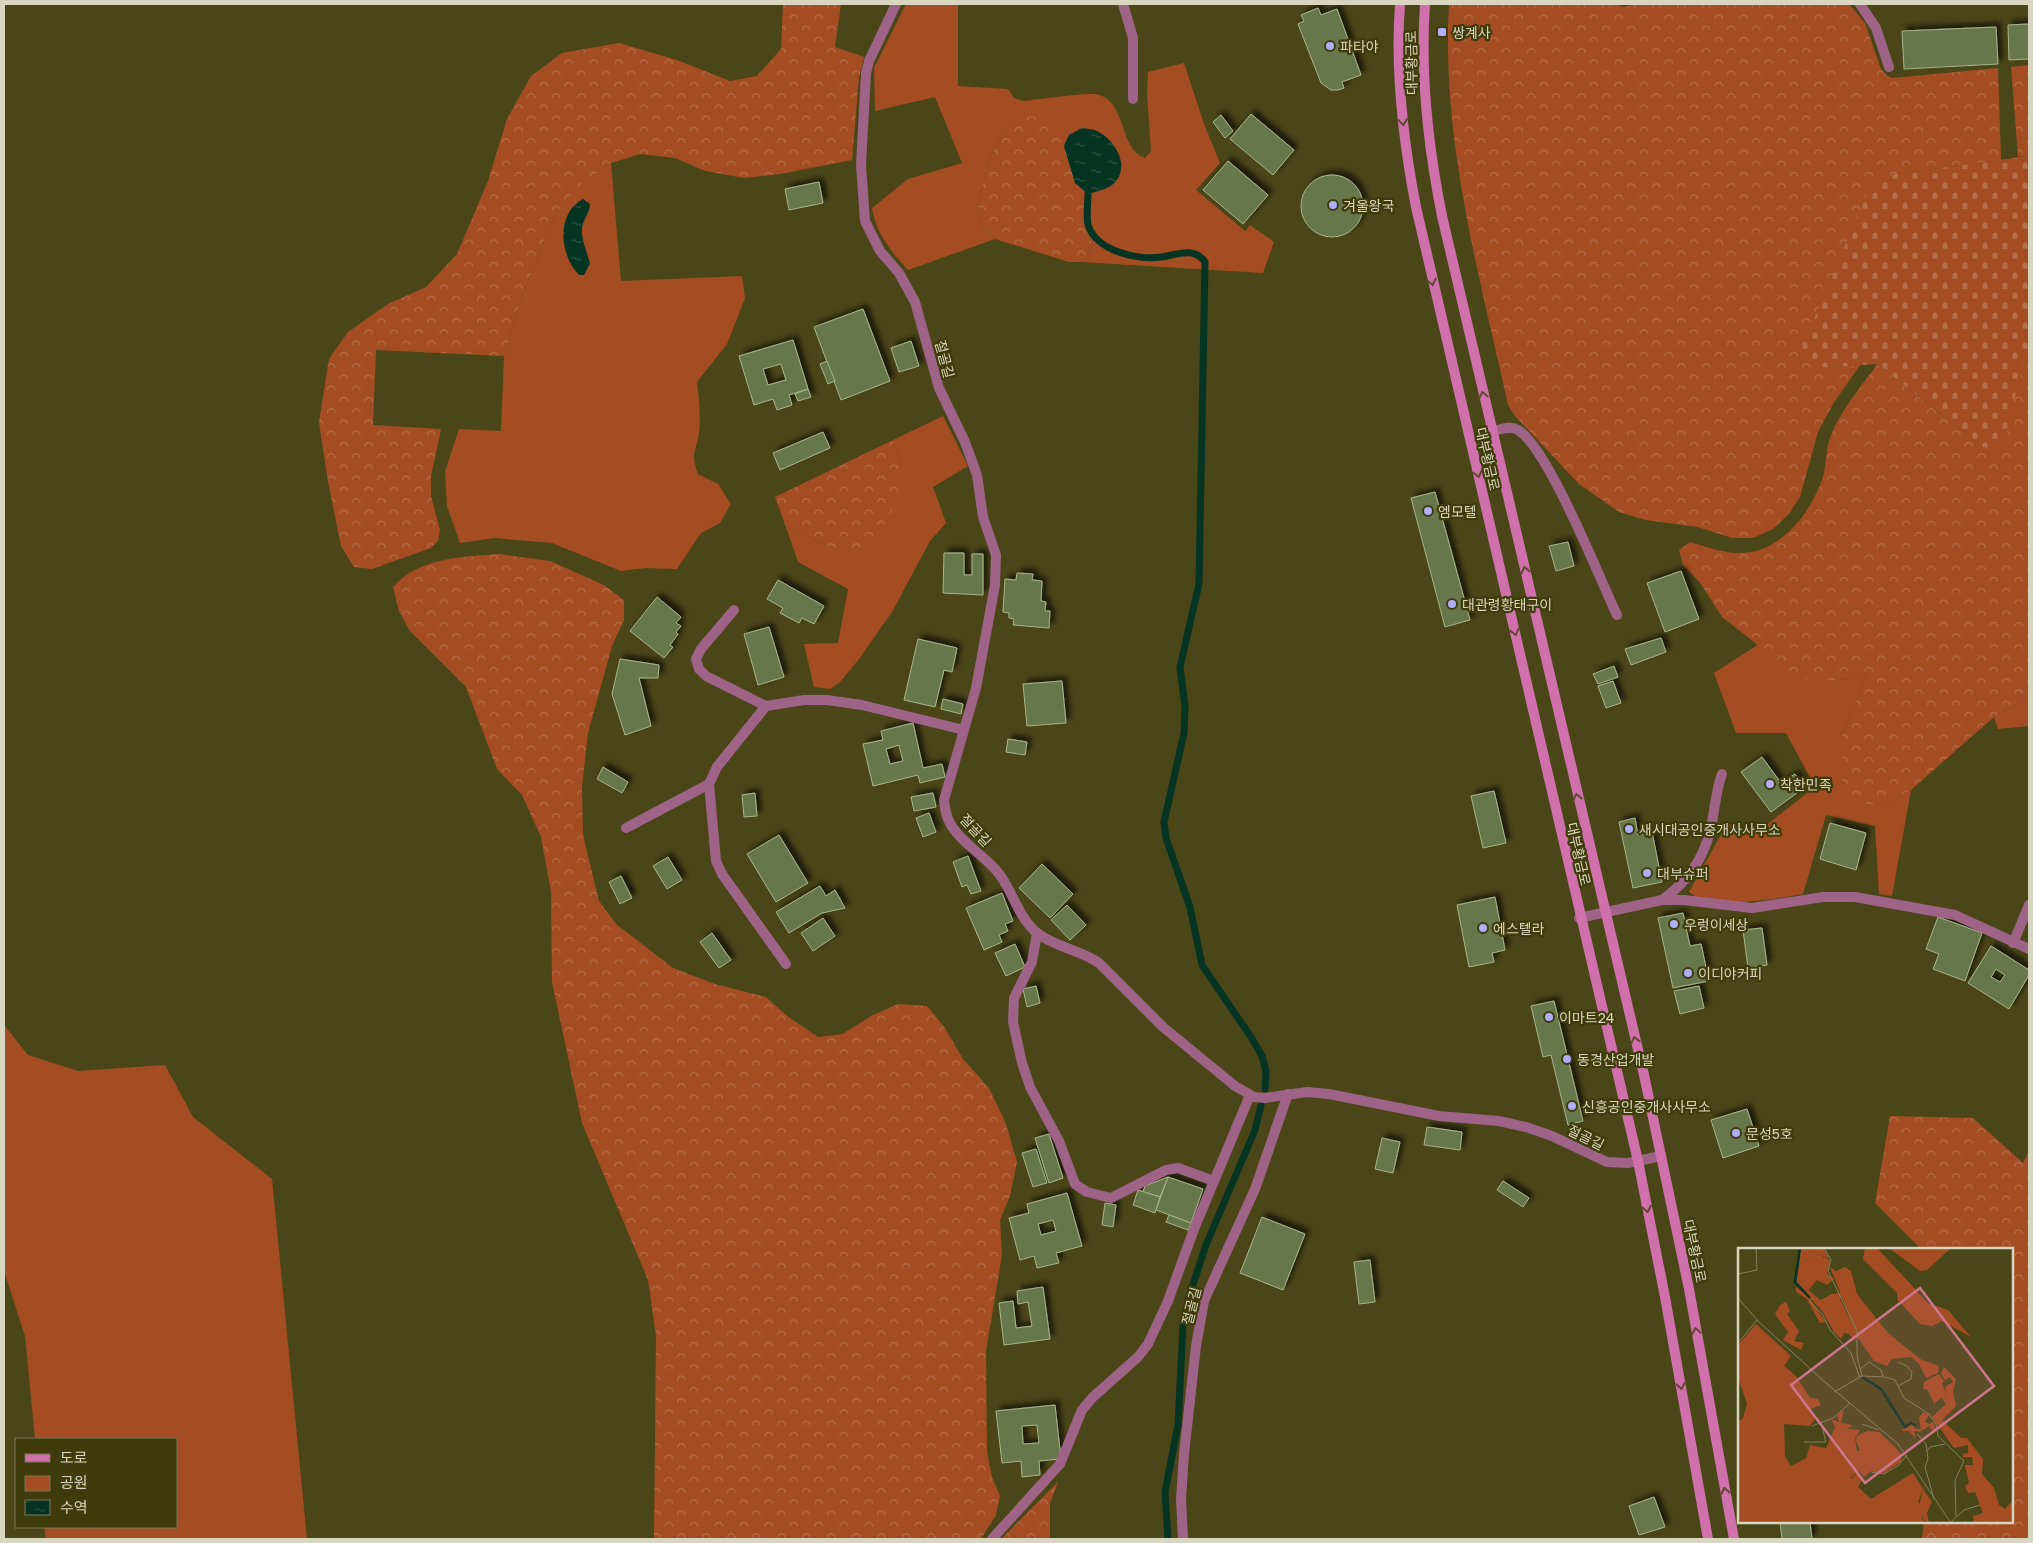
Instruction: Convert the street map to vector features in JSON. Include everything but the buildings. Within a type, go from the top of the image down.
[{"type":"main road","name":"대부황금로","points":[[1400,4],[1399,81],[1404,136],[1416,207],[1638,1161],[1665,1297],[1708,1539]]},
{"type":"main road","name":"대부황금로","points":[[1424,4],[1424,88],[1434,176],[1661,1156],[1689,1289],[1734,1539]]},
{"type":"lane","name":"절골길","points":[[896,4],[869,61],[866,73],[861,165],[866,221],[880,251],[899,273],[915,302],[939,388],[965,442],[977,475],[983,516],[996,556],[995,585],[976,688],[944,800],[948,820],[958,835],[1000,874],[1028,924],[1049,940],[1088,955],[1099,963],[1162,1027],[1235,1086],[1250,1095],[1265,1098],[1307,1092],[1329,1094],[1439,1116],[1499,1121],[1552,1136],[1601,1160],[1628,1163],[1661,1156]]},
{"type":"lane","points":[[1123,4],[1133,38],[1134,99]]},
{"type":"lane","points":[[1860,4],[1876,28],[1890,67]]},
{"type":"lane","points":[[1492,432],[1508,428],[1516,429],[1528,439],[1547,464],[1617,614]]},
{"type":"lane","points":[[734,610],[696,659],[699,669],[706,676],[766,706],[804,700],[827,700],[862,705],[964,730]]},
{"type":"lane","points":[[766,706],[717,767],[709,784],[716,861],[722,874],[786,964]]},
{"type":"lane","points":[[1662,900],[1676,890],[1689,876],[1700,858],[1710,832],[1717,786],[1722,774]]},
{"type":"lane","points":[[626,828],[709,784]]},
{"type":"lane","points":[[1580,918],[1662,900],[1684,900],[1752,908],[1823,897],[1855,897],[1955,915],[1975,923],[2012,943],[2029,949]]},
{"type":"lane","points":[[2012,943],[2029,905]]},
{"type":"lane","points":[[1038,933],[1032,962],[1014,998],[1013,1022],[1022,1064],[1030,1088],[1059,1141],[1075,1184],[1087,1192],[1111,1198],[1166,1170],[1178,1168],[1214,1181]]},
{"type":"lane","name":"절골길","points":[[1183,1539],[1181,1499],[1184,1454],[1196,1346],[1204,1302],[1255,1189],[1288,1094]]},
{"type":"lane","name":"절골길","points":[[992,1539],[1060,1464],[1082,1410],[1093,1397],[1138,1357],[1148,1344],[1168,1301],[1214,1181],[1250,1095]]},
{"type":"green space","points":[[783,4],[841,4],[835,47],[864,57],[859,77],[852,160],[780,174],[744,178],[705,171],[675,158],[640,154],[611,163],[577,187],[554,216],[521,299],[504,356],[376,350],[373,425],[441,429],[431,476],[431,496],[440,530],[438,541],[431,548],[372,569],[354,567],[341,546],[328,482],[319,422],[329,359],[348,332],[388,304],[426,287],[457,254],[488,181],[507,119],[531,76],[562,53],[619,43],[677,60],[730,81],[757,76],[781,49]]},
{"type":"green space","points":[[906,4],[958,4],[958,86],[1008,89],[1014,98],[1023,101],[1075,95],[1100,95],[1109,100],[1115,108],[1131,146],[1145,158],[1151,151],[1147,93],[1148,72],[1184,63],[1204,124],[1220,163],[1196,190],[1245,231],[1250,225],[1274,242],[1263,273],[1081,262],[1090,254],[1092,245],[1084,214],[1085,191],[1088,194],[1122,164],[1119,156],[1107,141],[1082,128],[1069,135],[1058,125],[1016,118],[1000,135],[987,166],[978,207],[981,225],[995,239],[908,270],[890,249],[881,234],[872,208],[908,179],[962,163],[935,97],[875,111],[874,68]]},
{"type":"green space","points":[[1449,4],[1615,4],[1624,7],[1636,4],[1849,4],[1865,23],[1881,69],[1892,78],[1998,68],[2001,160],[1895,174],[1817,368],[1860,365],[1833,404],[1818,432],[1800,497],[1789,514],[1773,529],[1753,538],[1732,538],[1698,527],[1645,520],[1619,512],[1579,484],[1515,416],[1508,405],[1474,256],[1457,156],[1448,55]]},
{"type":"green space","points":[[2029,65],[2029,156],[2018,157],[2011,67]]},
{"type":"green space","points":[[1038,116],[1058,124],[1069,135],[1064,146],[1075,183],[1085,191],[1084,214],[1092,245],[1090,254],[1081,262],[1069,262],[995,239],[981,225],[978,207],[987,166],[1000,135],[1016,118]]},
{"type":"green space","points":[[2029,156],[2029,350],[2026,352],[2003,445],[1996,451],[1983,447],[1877,364],[1817,368],[1805,362],[1801,350],[1866,196],[1878,182],[1895,174]]},
{"type":"green space","points":[[611,163],[621,281],[742,276],[745,298],[727,344],[697,382],[700,420],[694,453],[696,467],[698,474],[718,484],[731,504],[720,523],[701,533],[677,569],[646,568],[621,571],[552,543],[495,538],[460,543],[447,506],[445,472],[459,429],[501,431],[504,356],[521,299],[554,216],[576,187]]},
{"type":"green space","points":[[2029,350],[2029,697],[1994,717],[1911,790],[1880,807],[1856,801],[1842,780],[1842,736],[1866,676],[1832,681],[1800,678],[1722,617],[1699,581],[1683,565],[1679,550],[1690,542],[1722,551],[1744,553],[1760,550],[1786,534],[1798,522],[1816,495],[1824,475],[1828,446],[1835,426],[1877,364],[1983,447],[2026,352]]},
{"type":"green space","points":[[943,416],[968,466],[933,487],[946,523],[930,541],[892,612],[859,659],[840,682],[830,689],[814,687],[804,644],[838,643],[848,589],[798,562],[786,527],[836,550],[902,464],[893,440]]},
{"type":"green space","points":[[893,440],[902,464],[896,502],[881,533],[863,547],[836,550],[786,527],[775,497]]},
{"type":"green space","points":[[499,554],[550,561],[604,585],[624,600],[624,620],[612,646],[588,733],[582,787],[583,835],[599,901],[616,924],[673,968],[715,984],[766,997],[787,1016],[818,1037],[843,1034],[871,1016],[898,1004],[927,1006],[945,1028],[963,1059],[989,1088],[1006,1124],[1017,1162],[1010,1196],[1000,1220],[1002,1255],[986,1351],[987,1451],[992,1477],[1000,1496],[996,1515],[981,1539],[654,1539],[656,1336],[648,1280],[582,1123],[552,982],[551,892],[541,837],[522,795],[497,769],[466,687],[410,631],[399,611],[393,587],[404,577],[429,564],[456,558]]},
{"type":"green space","points":[[1759,644],[1767,650],[1832,681],[1866,676],[1842,736],[1880,807],[1911,790],[1892,896],[1879,894],[1875,826],[1826,815],[1803,894],[1744,902],[1727,902],[1711,901],[1689,892],[1727,824],[1760,830],[1815,787],[1786,733],[1736,733],[1714,673]]},
{"type":"green space","points":[[2029,697],[2029,726],[1998,729],[1994,717]]},
{"type":"green space","points":[[4,1025],[28,1055],[78,1071],[165,1065],[193,1117],[272,1179],[307,1539],[46,1539],[44,1528],[178,1528],[178,1438],[35,1438],[25,1336],[4,1271]]},
{"type":"green space","points":[[1890,1116],[1973,1118],[2023,1163],[2029,1151],[2029,1539],[1922,1539],[1924,1523],[2013,1523],[2013,1248],[1920,1248],[1875,1203]]},
{"type":"green space","points":[[1058,1482],[1050,1503],[1050,1539],[1001,1539]]},
{"type":"water","points":[[1082,128],[1097,131],[1109,140],[1118,152],[1121,166],[1117,180],[1111,186],[1088,194],[1075,183],[1064,146],[1069,135]]},
{"type":"water","points":[[583,199],[590,204],[582,232],[590,264],[584,275],[579,275],[568,257],[563,236],[564,225],[568,215],[574,206]]},
{"type":"waterway","points":[[1088,194],[1088,225],[1100,242],[1109,248],[1130,255],[1152,258],[1191,253],[1201,257],[1205,262],[1199,584],[1180,667],[1185,706],[1184,733],[1164,822],[1166,838],[1190,907],[1202,965],[1262,1056],[1266,1071],[1265,1089]]},
{"type":"waterway","points":[[1168,1539],[1165,1492],[1178,1425],[1183,1326],[1188,1300],[1206,1245],[1255,1130],[1261,1105]]},
{"type":"place","name":"쌍계사","points":[[1442,32]]},
{"type":"place","name":"파타야","points":[[1330,46]]},
{"type":"place","name":"겨울왕국","points":[[1333,205]]},
{"type":"place","name":"엠모텔","points":[[1428,511]]},
{"type":"place","name":"대관령황태구이","points":[[1452,604]]},
{"type":"place","name":"착한민족","points":[[1770,784]]},
{"type":"place","name":"새시대공인중개사사무소","points":[[1629,829]]},
{"type":"place","name":"대부슈퍼","points":[[1647,873]]},
{"type":"place","name":"우렁이세상","points":[[1674,924]]},
{"type":"place","name":"에스텔라","points":[[1483,928]]},
{"type":"place","name":"이디야커피","points":[[1688,973]]},
{"type":"place","name":"이마트24","points":[[1549,1017]]},
{"type":"place","name":"동경산업개발","points":[[1567,1059]]},
{"type":"place","name":"신흥공인중개사사무소","points":[[1572,1106]]},
{"type":"place","name":"문성5호","points":[[1736,1133]]}]
